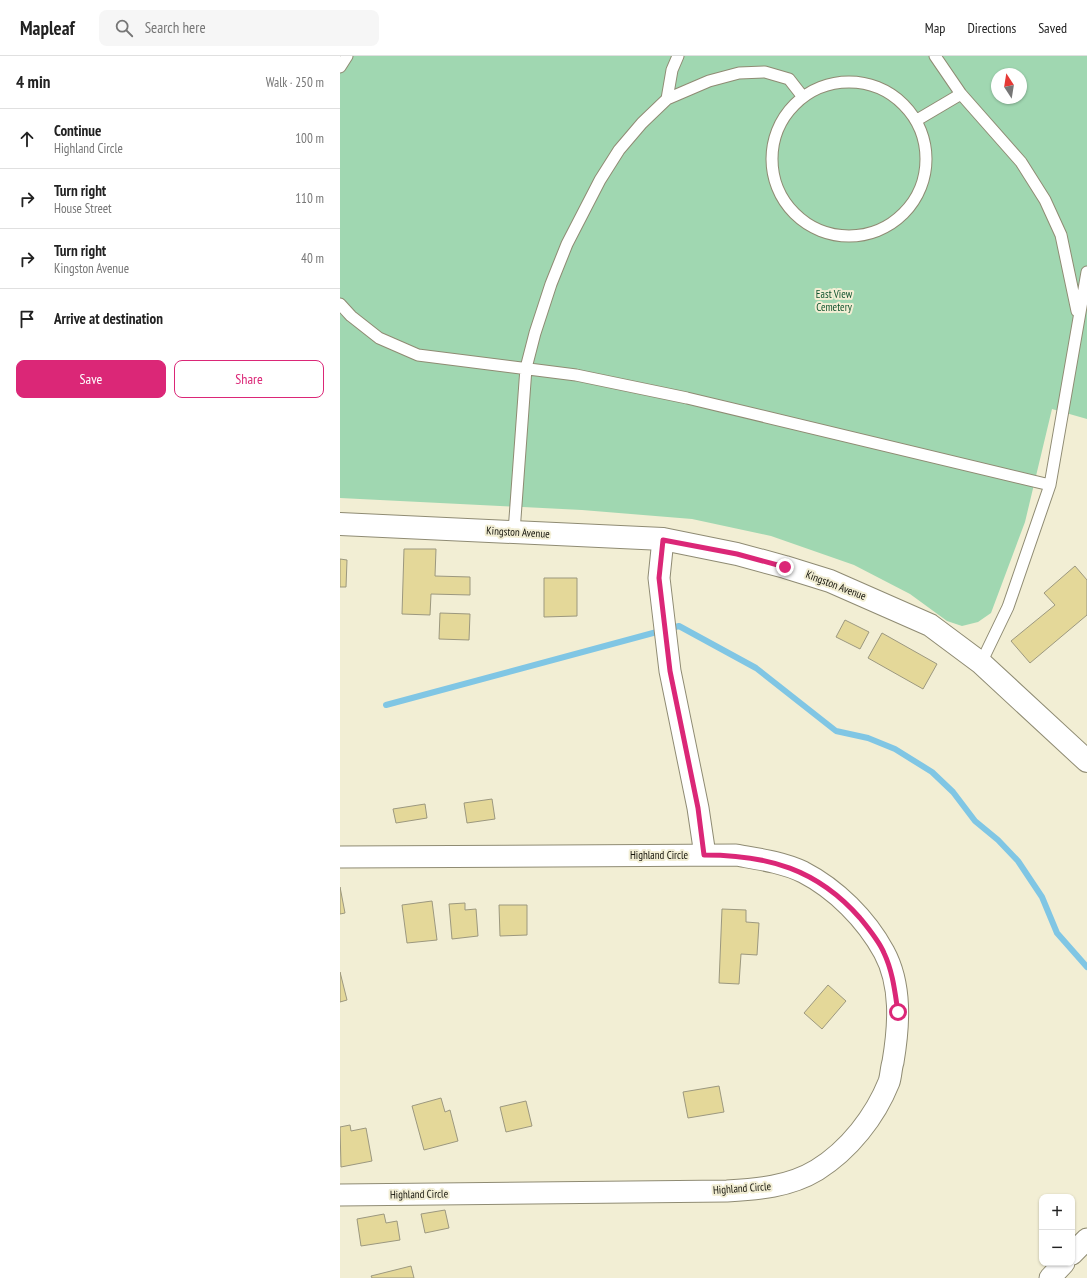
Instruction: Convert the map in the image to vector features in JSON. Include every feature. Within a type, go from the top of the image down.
[{"type":"street","name":"Kingston Avenue","points":[[340,524],[663,540],[737,554],[830,581],[930,625],[981,663],[1087,761]]},
{"type":"street","points":[[663,540],[659,578],[670,671],[698,808],[704,855]]},
{"type":"street","name":"Highland Circle","points":[[340,857],[736,855],[772,862],[802,872],[831,890],[852,909],[869,928],[884,953],[893,980],[898,1012],[896,1042],[889,1082],[867,1123],[842,1152],[816,1170],[791,1182],[768,1188],[727,1191],[340,1195]]},
{"type":"street","points":[[1075,1251],[1087,1239]]},
{"type":"street","points":[[1050,1278],[1061,1266]]},
{"type":"lane","points":[[340,67],[347,56]]},
{"type":"lane","points":[[666,99],[672,70],[678,56]]},
{"type":"lane","points":[[935,56],[961,94],[1021,162],[1045,200],[1062,235],[1079,320]]},
{"type":"lane","points":[[514,532],[526,368],[554,278],[567,244],[600,180],[619,150],[642,123],[666,99],[709,81],[739,73],[765,72],[790,79],[803,97]]},
{"type":"lane","points":[[843,82],[865,84],[886,91],[903,103],[917,120],[924,140],[927,160],[924,181],[915,200],[902,216],[885,228],[865,234],[844,236],[831,233],[805,222],[790,208],[779,191],[773,171],[772,150],[778,130],[788,112],[803,97],[822,87],[843,82]]},
{"type":"lane","points":[[917,120],[961,94]]},
{"type":"lane","points":[[981,663],[1008,607],[1050,485],[1087,272]]},
{"type":"lane","points":[[340,304],[351,316],[379,338],[418,355],[576,375],[687,398],[1050,485]]},
{"type":"green space","name":"East View Cemetery","points":[[340,56],[1087,56],[1087,419],[1052,409],[1025,522],[991,613],[978,622],[962,626],[947,621],[910,594],[854,565],[771,536],[692,519],[582,510],[340,498]]},
{"type":"building","points":[[404,549],[436,549],[435,576],[470,577],[470,595],[431,594],[430,615],[402,614]]},
{"type":"building","points":[[340,559],[347,560],[346,587],[340,587]]},
{"type":"building","points":[[1075,566],[1087,580],[1087,615],[1030,663],[1011,641],[1055,605],[1044,593]]},
{"type":"building","points":[[544,578],[577,578],[577,616],[544,617]]},
{"type":"building","points":[[440,613],[470,614],[469,640],[439,639]]},
{"type":"building","points":[[845,620],[869,632],[860,649],[836,637]]},
{"type":"building","points":[[882,633],[937,664],[923,689],[868,658]]},
{"type":"building","points":[[492,799],[495,819],[467,823],[464,803]]},
{"type":"building","points":[[425,804],[427,818],[396,823],[393,809]]},
{"type":"building","points":[[340,887],[345,913],[340,914]]},
{"type":"building","points":[[432,901],[437,940],[407,943],[402,905]]},
{"type":"building","points":[[465,903],[465,910],[476,909],[478,936],[452,939],[449,904]]},
{"type":"building","points":[[499,905],[527,905],[527,935],[500,936]]},
{"type":"building","points":[[722,909],[746,910],[746,922],[759,923],[757,955],[741,954],[739,984],[719,983]]},
{"type":"building","points":[[340,972],[347,1000],[340,1002]]},
{"type":"building","points":[[828,985],[846,1001],[822,1029],[804,1013]]},
{"type":"building","points":[[719,1086],[724,1112],[688,1118],[683,1092]]},
{"type":"building","points":[[441,1098],[445,1112],[450,1110],[458,1141],[424,1150],[412,1106]]},
{"type":"building","points":[[526,1101],[532,1126],[506,1132],[500,1107]]},
{"type":"building","points":[[350,1125],[351,1131],[366,1128],[372,1161],[341,1167],[340,1127]]},
{"type":"building","points":[[445,1210],[449,1228],[425,1233],[421,1214]]},
{"type":"building","points":[[384,1214],[386,1223],[397,1221],[400,1240],[361,1246],[357,1219]]},
{"type":"building","points":[[411,1266],[414,1278],[372,1278],[371,1276]]},
{"type":"waterway","points":[[386,705],[679,626],[756,668],[836,731],[868,738],[895,749],[932,772],[953,792],[975,821],[998,840],[1018,861],[1042,897],[1057,933],[1087,967]]},
{"type":"route","points":[[785,567],[737,554],[663,540],[659,578],[670,671],[698,808],[704,855],[736,855],[772,862],[802,872],[831,890],[852,909],[869,928],[884,953],[893,980],[898,1012]]}]
